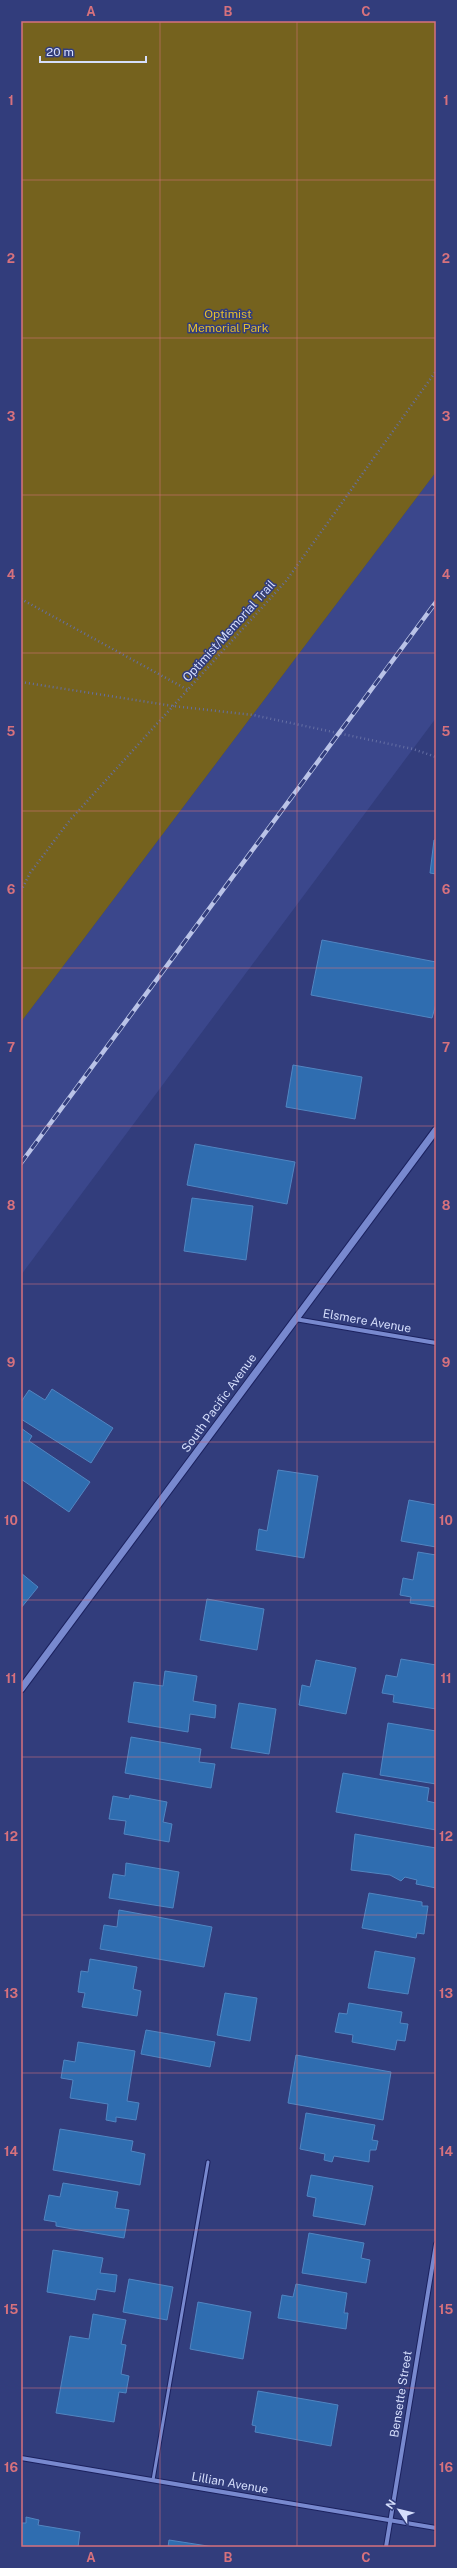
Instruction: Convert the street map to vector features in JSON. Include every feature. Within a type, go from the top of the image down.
[{"type":"street","name":"South Pacific Avenue","points":[[21,1689],[436,1130]]},
{"type":"street","name":"Elsmere Avenue","points":[[295,1319],[436,1343]]},
{"type":"street","name":"Bensette Street","points":[[386,2547],[436,2244]]},
{"type":"street","name":"Lillian Avenue","points":[[21,2458],[436,2528]]},
{"type":"lane","points":[[153,2480],[208,2162]]},
{"type":"path","name":"Optimist/Memorial Trail","points":[[21,891],[30,873],[70,820],[286,581],[436,371]]},
{"type":"path","points":[[21,599],[188,690]]},
{"type":"path","points":[[21,682],[173,706],[253,715],[413,749],[436,757]]},
{"type":"shaded area","points":[[436,472],[436,718],[21,1275],[21,1022]]},
{"type":"green space","name":"Optimist Memorial Park","points":[[21,21],[436,21],[436,472],[21,1022]]},
{"type":"building","points":[[434,840],[436,840],[436,874],[430,873]]},
{"type":"building","points":[[322,940],[436,962],[436,1004],[432,1018],[311,995]]},
{"type":"building","points":[[293,1065],[362,1077],[355,1119],[286,1107]]},
{"type":"building","points":[[195,1144],[295,1162],[287,1204],[187,1185]]},
{"type":"building","points":[[192,1198],[253,1206],[246,1260],[184,1251]]},
{"type":"building","points":[[52,1389],[113,1428],[91,1463],[21,1419],[21,1402],[29,1390],[45,1400]]},
{"type":"building","points":[[21,1428],[32,1436],[29,1441],[90,1482],[69,1512],[21,1479]]},
{"type":"building","points":[[278,1470],[318,1476],[304,1558],[256,1550],[259,1529],[267,1531]]},
{"type":"building","points":[[409,1500],[436,1505],[436,1547],[401,1541]]},
{"type":"building","points":[[418,1552],[436,1555],[436,1607],[410,1603],[411,1597],[400,1595],[403,1578],[413,1580]]},
{"type":"building","points":[[21,1573],[38,1587],[21,1608]]},
{"type":"building","points":[[207,1599],[264,1609],[257,1650],[200,1640]]},
{"type":"building","points":[[401,1659],[436,1665],[436,1709],[393,1702],[394,1695],[382,1693],[386,1675],[397,1677]]},
{"type":"building","points":[[316,1660],[356,1668],[346,1714],[299,1705],[302,1685],[310,1687]]},
{"type":"building","points":[[165,1671],[197,1676],[193,1701],[216,1705],[215,1718],[190,1714],[188,1732],[128,1722],[134,1682],[163,1686]]},
{"type":"building","points":[[239,1703],[276,1709],[269,1754],[231,1748]]},
{"type":"building","points":[[388,1723],[436,1731],[436,1784],[380,1775]]},
{"type":"building","points":[[131,1737],[201,1749],[199,1762],[215,1764],[211,1788],[125,1773]]},
{"type":"building","points":[[343,1773],[429,1788],[427,1801],[436,1803],[436,1830],[336,1812]]},
{"type":"building","points":[[130,1795],[167,1802],[163,1822],[172,1824],[169,1842],[124,1834],[126,1821],[109,1819],[113,1796],[129,1799]]},
{"type":"building","points":[[355,1834],[436,1848],[436,1888],[416,1884],[417,1880],[405,1877],[401,1881],[390,1875],[351,1870]]},
{"type":"building","points":[[126,1863],[179,1872],[173,1908],[109,1898],[113,1874],[125,1876]]},
{"type":"building","points":[[369,1893],[422,1902],[422,1906],[428,1906],[424,1934],[417,1933],[416,1938],[362,1928]]},
{"type":"building","points":[[119,1910],[212,1927],[204,1967],[100,1949],[104,1925],[117,1927]]},
{"type":"building","points":[[375,1951],[415,1958],[408,1994],[368,1988]]},
{"type":"building","points":[[90,1959],[137,1967],[133,1989],[141,1991],[137,2016],[82,2007],[85,1993],[78,1992],[81,1971],[88,1972]]},
{"type":"building","points":[[225,1993],[257,1998],[250,2041],[217,2035]]},
{"type":"building","points":[[349,2003],[402,2012],[400,2023],[408,2024],[405,2041],[397,2040],[395,2050],[352,2042],[353,2035],[335,2032],[339,2013],[347,2014]]},
{"type":"building","points":[[146,2030],[215,2042],[210,2067],[141,2054]]},
{"type":"building","points":[[78,2042],[135,2051],[127,2101],[139,2103],[136,2120],[116,2117],[116,2122],[106,2120],[108,2104],[70,2098],[73,2080],[61,2078],[64,2060],[75,2062]]},
{"type":"building","points":[[296,2055],[391,2072],[383,2120],[288,2103]]},
{"type":"building","points":[[306,2113],[375,2125],[372,2140],[378,2141],[376,2150],[370,2150],[369,2162],[334,2156],[332,2162],[324,2160],[325,2154],[300,2149]]},
{"type":"building","points":[[60,2129],[133,2141],[131,2151],[145,2154],[140,2185],[53,2170]]},
{"type":"building","points":[[311,2175],[373,2186],[365,2225],[313,2216],[316,2198],[307,2196]]},
{"type":"building","points":[[63,2183],[118,2192],[115,2208],[129,2210],[124,2238],[56,2226],[56,2222],[44,2220],[49,2195],[60,2197]]},
{"type":"building","points":[[309,2233],[364,2243],[361,2258],[370,2260],[366,2283],[302,2273]]},
{"type":"building","points":[[53,2250],[103,2258],[100,2273],[117,2275],[115,2292],[97,2289],[95,2300],[47,2292]]},
{"type":"building","points":[[129,2279],[173,2287],[167,2320],[123,2312]]},
{"type":"building","points":[[296,2284],[347,2293],[344,2313],[348,2313],[346,2329],[278,2318],[282,2295],[293,2297]]},
{"type":"building","points":[[198,2302],[251,2312],[243,2359],[190,2349]]},
{"type":"building","points":[[93,2314],[126,2320],[121,2344],[126,2345],[121,2374],[129,2376],[126,2393],[119,2392],[114,2422],[56,2413],[70,2336],[89,2339]]},
{"type":"building","points":[[258,2391],[338,2405],[331,2446],[255,2432],[256,2426],[252,2425]]},
{"type":"building","points":[[26,2517],[39,2520],[38,2525],[80,2532],[78,2547],[21,2547],[21,2523],[26,2523]]},
{"type":"building","points":[[169,2540],[214,2547],[168,2547]]},
{"type":"railway","points":[[21,1163],[436,602]]}]
